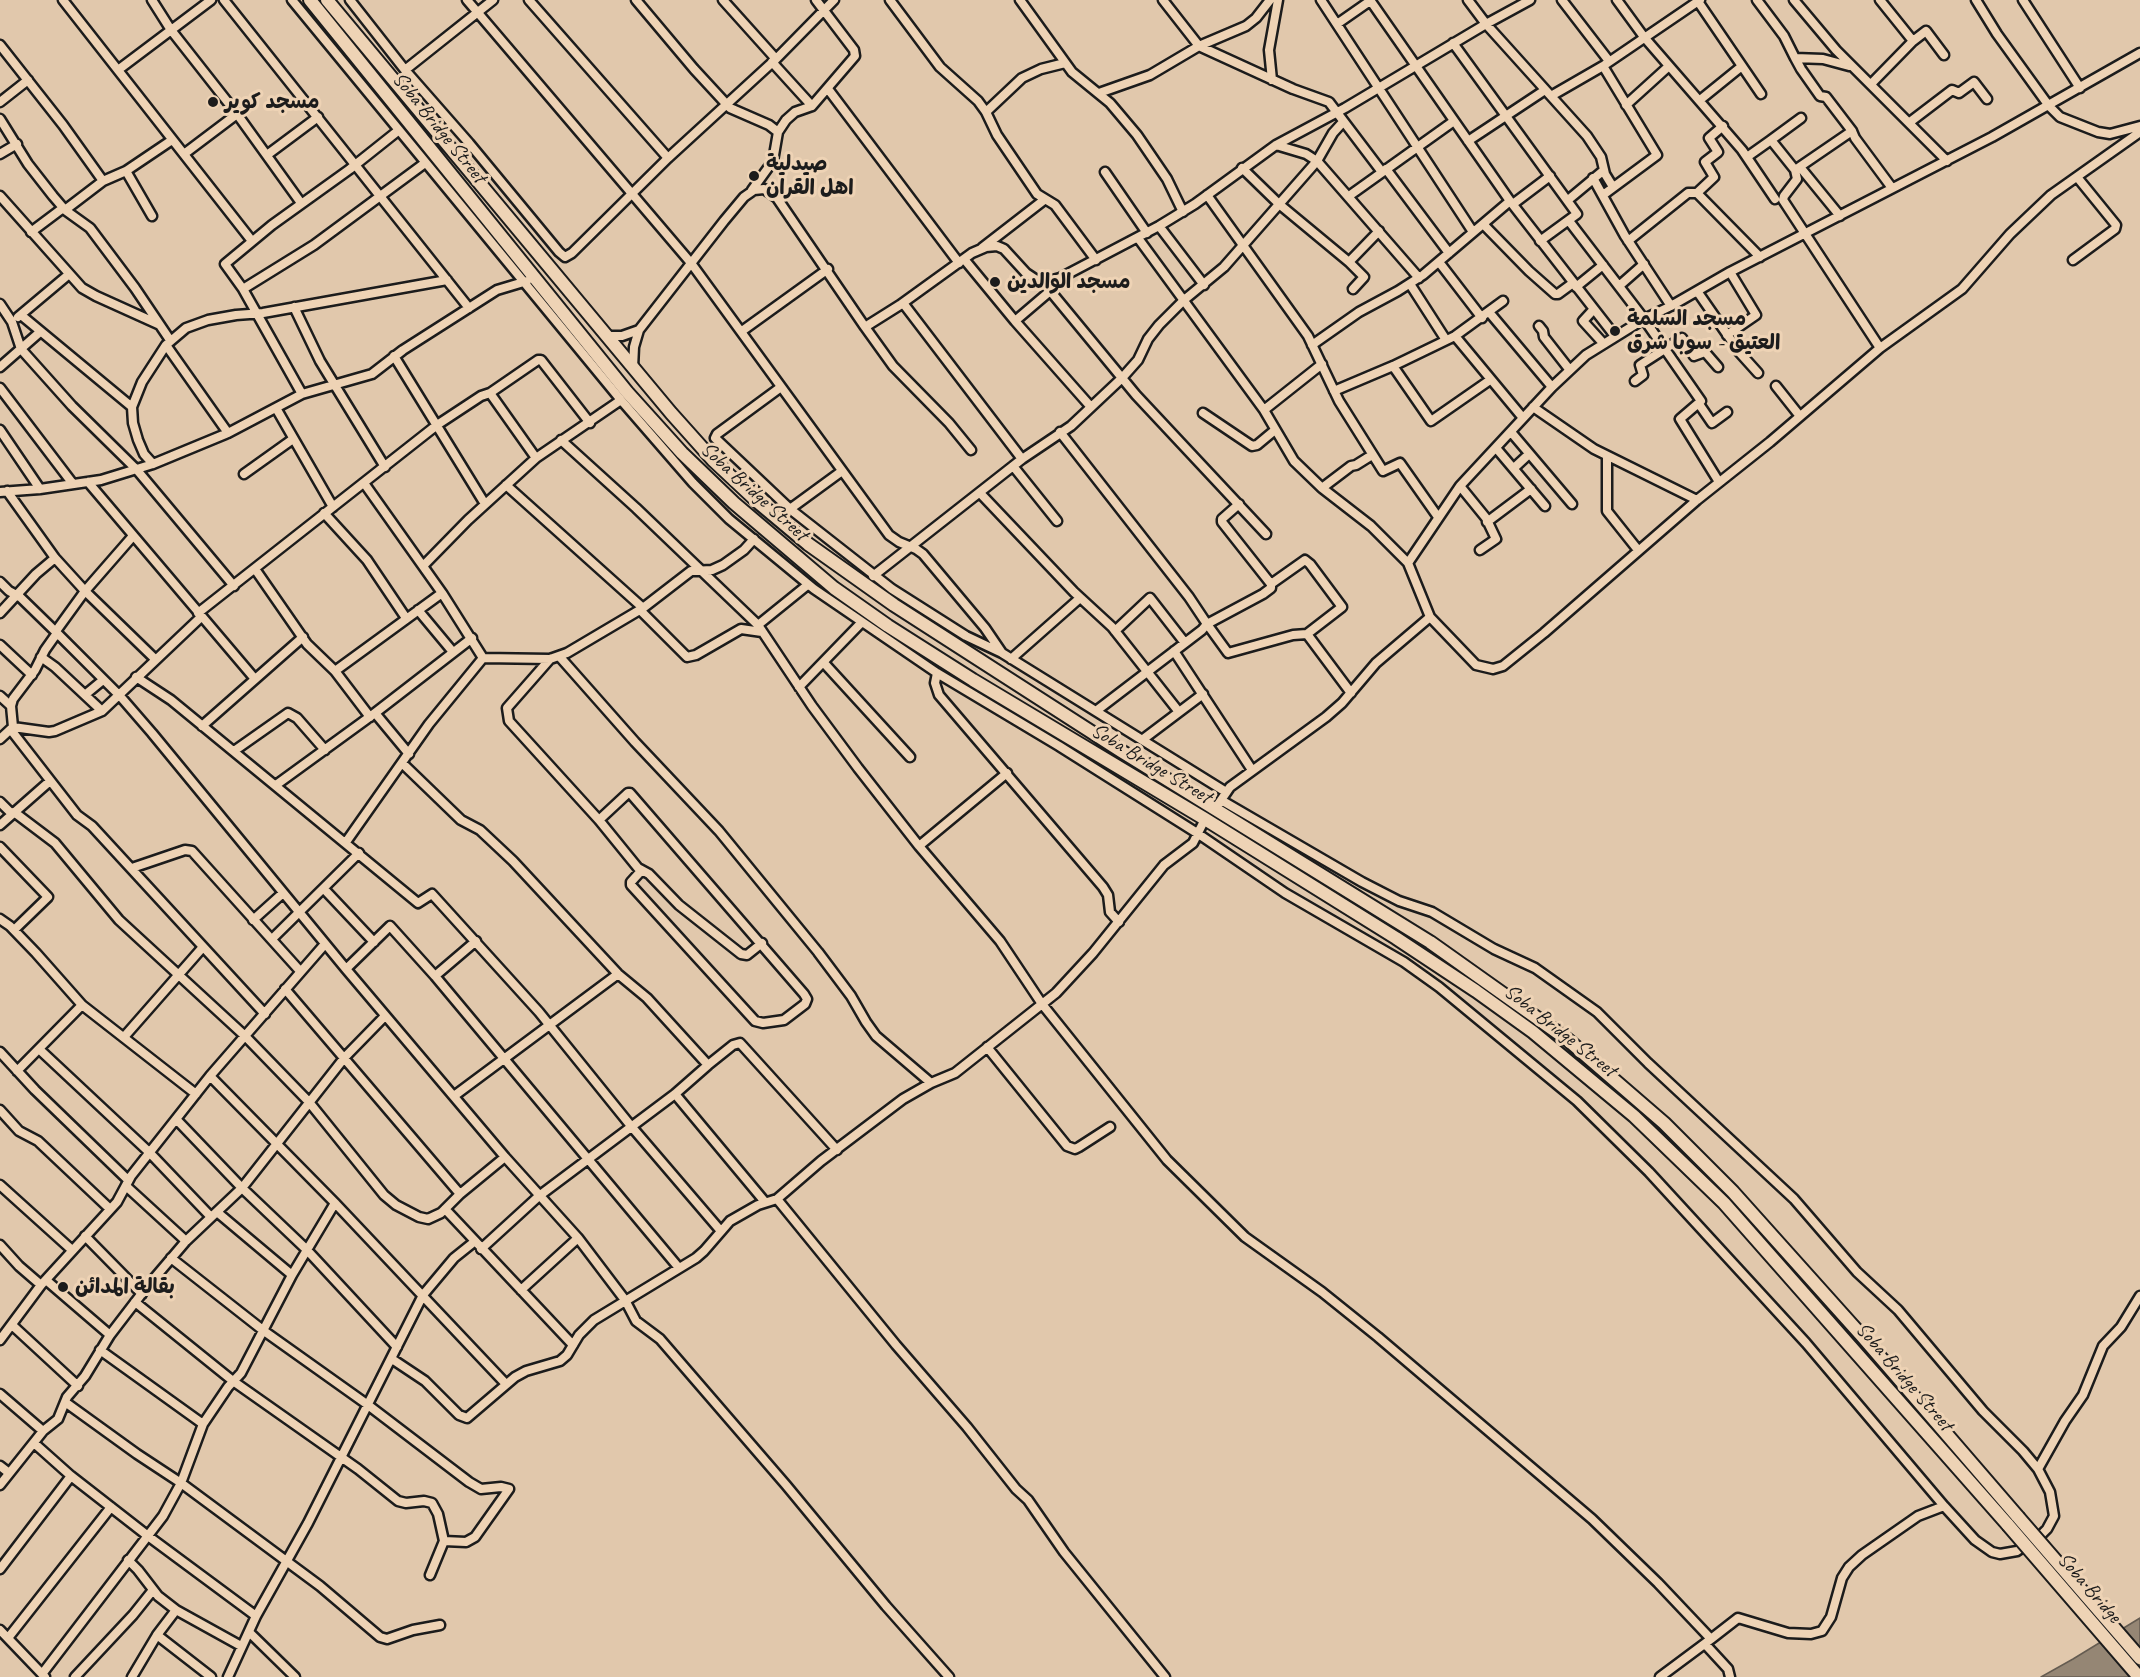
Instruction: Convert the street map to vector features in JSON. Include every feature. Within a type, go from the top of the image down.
[{"type":"highway","name":"Soba Bridge Street","points":[[310,0],[529,280],[675,445],[724,494],[771,536],[834,588],[942,661],[1205,819],[1405,943],[1533,1032],[1673,1151],[1755,1237],[2013,1521]]},
{"type":"highway","name":"Soba Bridge Street","points":[[327,0],[606,336],[713,460],[808,544],[894,605],[1121,752],[1218,804],[1430,942],[1568,1040],[1665,1123],[1768,1229],[2013,1521]]},
{"type":"highway","points":[[771,536],[783,523]]},
{"type":"highway","name":"Soba Bridge","points":[[2013,1521],[2140,1658]]},
{"type":"highway","name":"Soba Bridge","points":[[2013,1521],[2139,1677]]},
{"type":"street","points":[[63,0],[252,241]]},
{"type":"street","points":[[152,0],[171,30],[237,114],[301,203]]},
{"type":"street","points":[[118,70],[211,0]]},
{"type":"street","points":[[224,0],[469,308]]},
{"type":"street","points":[[292,0],[425,163],[529,280],[621,400],[693,483],[752,541],[805,587],[860,625],[1197,833],[1285,893],[1424,975],[1577,1101],[1649,1172],[1774,1308],[1968,1533],[1984,1547],[2000,1554],[2017,1551],[2047,1529],[2054,1516],[2050,1492],[2028,1456],[1983,1411],[1898,1310],[1857,1272],[1794,1199],[1648,1063],[1597,1012],[1535,968],[1494,949],[1443,918],[1399,901],[1370,886],[1218,804],[1226,792],[1252,770],[1326,717],[1351,693],[1376,663],[1430,616]]},
{"type":"street","points":[[350,0],[405,70],[565,257],[572,253],[668,158],[727,105],[834,0]]},
{"type":"street","points":[[467,0],[691,263],[742,330],[889,535],[923,554],[985,628],[1002,653]]},
{"type":"street","points":[[405,70],[493,0]]},
{"type":"street","points":[[529,0],[668,158]]},
{"type":"street","points":[[636,0],[727,105],[734,111],[765,123],[778,132]]},
{"type":"street","points":[[723,0],[812,106]]},
{"type":"street","points":[[633,368],[634,347],[639,330],[724,221],[751,192],[773,161],[778,132],[792,114],[812,106],[855,56],[856,53],[816,0]]},
{"type":"street","points":[[890,0],[940,67],[974,96],[1037,194],[1055,205],[1096,260]]},
{"type":"street","points":[[1020,0],[1078,78],[1099,93],[1123,117],[1159,166],[1183,212]]},
{"type":"street","points":[[1163,0],[1199,46],[1332,105],[1449,253]]},
{"type":"street","points":[[1099,93],[1150,75],[1199,46],[1246,26],[1256,18],[1270,0]]},
{"type":"street","points":[[1272,80],[1269,50],[1278,0]]},
{"type":"street","points":[[1321,0],[1473,232]]},
{"type":"street","points":[[1337,24],[1370,0],[1511,203],[1615,336]]},
{"type":"street","points":[[1468,0],[1485,24],[1587,136],[1601,157],[1604,170],[1613,187]]},
{"type":"street","points":[[981,248],[993,245],[1004,249],[1029,275],[1042,281],[1058,279],[1148,233],[1183,212],[1276,145],[1530,0]]},
{"type":"street","points":[[1562,0],[1606,64],[1626,105],[1657,155],[1603,195]]},
{"type":"street","points":[[1617,0],[1644,37],[1723,126],[1775,198]]},
{"type":"street","points":[[1468,141],[1507,115],[1606,64],[1698,0],[1761,94]]},
{"type":"street","points":[[1757,0],[1784,36],[1801,69],[1820,96],[1826,96],[1892,188]]},
{"type":"street","points":[[1794,0],[1836,50],[1947,160]]},
{"type":"street","points":[[1880,0],[1913,41]]},
{"type":"street","points":[[1976,0],[1993,29],[2049,106],[2064,119],[2098,132],[2116,133],[2140,126]]},
{"type":"street","points":[[2023,0],[2080,88]]},
{"type":"street","points":[[1871,84],[1913,41],[1926,31],[1944,55]]},
{"type":"street","points":[[1453,43],[1577,214],[1540,241]]},
{"type":"street","points":[[0,45],[63,125],[103,181]]},
{"type":"street","points":[[1408,563],[1460,486],[1569,369],[1604,343],[1730,272],[2049,106],[2140,53]]},
{"type":"street","points":[[1795,58],[1823,59],[1853,67]]},
{"type":"street","points":[[986,112],[1022,78],[1041,69],[1065,63]]},
{"type":"street","points":[[1626,105],[1669,66]]},
{"type":"street","points":[[1700,100],[1742,66]]},
{"type":"street","points":[[0,102],[28,80]]},
{"type":"street","points":[[1910,122],[1952,90],[1959,93],[1974,82],[1987,99]]},
{"type":"street","points":[[828,89],[962,261],[1091,408]]},
{"type":"street","points":[[184,154],[237,114]]},
{"type":"street","points":[[267,155],[318,117]]},
{"type":"street","points":[[1747,157],[1801,118]]},
{"type":"street","points":[[0,119],[28,164],[64,209],[90,228],[135,288],[228,432]]},
{"type":"street","points":[[1349,196],[1454,121]]},
{"type":"street","points":[[873,576],[1022,459],[1071,426],[1091,408],[1138,360],[1153,333],[1184,300],[1220,271],[1317,161],[1333,133],[1344,122]]},
{"type":"street","points":[[1628,241],[1688,193],[1696,193],[1714,177],[1705,162],[1718,152],[1709,138],[1723,126]]},
{"type":"street","points":[[302,394],[243,289],[225,264],[301,203],[399,130]]},
{"type":"street","points":[[1797,169],[1852,131]]},
{"type":"street","points":[[1138,238],[1264,410],[1288,454],[1300,469],[1367,522],[1408,563],[1430,616],[1476,664],[1486,669],[1498,669],[1544,633],[1638,550],[1880,348],[1962,289],[2016,229],[2051,195],[2140,132]]},
{"type":"street","points":[[31,232],[103,181],[126,171],[172,140]]},
{"type":"street","points":[[1771,140],[1840,216]]},
{"type":"street","points":[[0,154],[17,144]]},
{"type":"street","points":[[1276,145],[1306,154],[1317,161],[1419,278]]},
{"type":"street","points":[[243,289],[314,245],[425,163]]},
{"type":"street","points":[[1242,168],[1279,204],[1349,262],[1364,278],[1353,289]]},
{"type":"street","points":[[1797,169],[1797,179],[1783,198],[1880,348]]},
{"type":"street","points":[[1568,200],[1604,170]]},
{"type":"street","points":[[126,171],[152,216]]},
{"type":"street","points":[[1105,172],[1148,233]]},
{"type":"street","points":[[1312,345],[1359,312],[1419,278],[1483,224],[1550,177]]},
{"type":"street","points":[[2073,260],[2115,229],[2116,225],[2077,177]]},
{"type":"street","points":[[1593,178],[1628,241],[1671,306]]},
{"type":"street","points":[[751,192],[764,189],[774,195],[828,269],[893,366],[949,423],[971,450]]},
{"type":"street","points":[[1696,193],[1760,257]]},
{"type":"street","points":[[1207,195],[1292,312],[1312,345],[1334,391],[1383,471],[1400,463],[1438,517]]},
{"type":"street","points":[[0,196],[68,275],[91,294],[159,324]]},
{"type":"street","points":[[865,327],[981,248],[1044,200]]},
{"type":"street","points":[[1569,221],[1644,319],[1701,401],[1699,404],[1713,423],[1727,412]]},
{"type":"street","points":[[1483,224],[1555,294],[1575,285],[1604,265]]},
{"type":"street","points":[[1159,226],[1203,285]]},
{"type":"street","points":[[1349,262],[1379,231]]},
{"type":"street","points":[[1438,262],[1552,387]]},
{"type":"street","points":[[1619,285],[1644,264]]},
{"type":"street","points":[[742,330],[828,269]]},
{"type":"street","points":[[1727,335],[1756,315],[1730,272]]},
{"type":"street","points":[[12,322],[68,275]]},
{"type":"street","points":[[153,464],[144,454],[138,440],[133,423],[132,407],[140,385],[168,342],[191,325],[236,315],[447,280]]},
{"type":"street","points":[[3,491],[40,489],[88,482],[153,464],[228,432],[302,394],[372,374],[394,356],[497,290],[529,280]]},
{"type":"street","points":[[1042,281],[1158,420],[1266,534]]},
{"type":"street","points":[[1410,284],[1446,340]]},
{"type":"street","points":[[1697,291],[1727,335],[1758,373]]},
{"type":"street","points":[[1015,321],[1049,292]]},
{"type":"street","points":[[1334,391],[1394,366],[1455,336],[1503,301]]},
{"type":"street","points":[[903,303],[1022,459]]},
{"type":"street","points":[[0,304],[12,322],[21,349],[72,406],[137,470],[234,586]]},
{"type":"street","points":[[294,307],[320,361],[385,466]]},
{"type":"street","points":[[1594,309],[1582,321],[1604,343]]},
{"type":"street","points":[[21,315],[132,407]]},
{"type":"street","points":[[1539,326],[1544,337],[1569,369]]},
{"type":"street","points":[[606,336],[622,336],[639,330]]},
{"type":"street","points":[[0,367],[40,332]]},
{"type":"street","points":[[1455,336],[1523,418]]},
{"type":"street","points":[[1635,381],[1643,375],[1640,365],[1682,338],[1695,357],[1705,352],[1718,367]]},
{"type":"street","points":[[394,356],[485,504]]},
{"type":"street","points":[[0,739],[12,728],[55,731],[102,711],[120,696],[136,677],[200,615],[324,513],[437,425],[540,360],[590,423]]},
{"type":"street","points":[[1264,410],[1322,364]]},
{"type":"street","points":[[1394,366],[1431,421],[1490,380]]},
{"type":"street","points":[[1776,386],[1800,415]]},
{"type":"street","points":[[781,387],[717,434],[715,438],[790,509],[873,576],[966,636],[1002,653],[1226,792]]},
{"type":"street","points":[[0,388],[73,484]]},
{"type":"street","points":[[489,393],[536,458]]},
{"type":"street","points":[[423,566],[485,504],[536,458],[621,400]]},
{"type":"street","points":[[1699,404],[1680,419],[1719,482]]},
{"type":"street","points":[[1533,407],[1607,456],[1697,500]]},
{"type":"street","points":[[276,408],[333,507]]},
{"type":"street","points":[[1203,413],[1252,446],[1257,445],[1275,430]]},
{"type":"street","points":[[0,430],[40,489]]},
{"type":"street","points":[[1060,432],[1189,597],[1207,624],[1228,653],[1293,635],[1307,634],[1341,609],[1341,606],[1305,560],[1271,584],[1271,588],[1263,594],[1207,624],[1096,711]]},
{"type":"street","points":[[1511,432],[1572,504]]},
{"type":"street","points":[[244,474],[293,439]]},
{"type":"street","points":[[561,440],[636,508],[760,629],[858,768],[1000,941],[1042,1004],[1161,1152],[1245,1237],[1322,1292],[1378,1337],[1568,1498],[1622,1547],[1708,1642],[1728,1670],[1730,1677]]},
{"type":"street","points":[[1496,448],[1545,506]]},
{"type":"street","points":[[1514,468],[1529,454]]},
{"type":"street","points":[[1322,488],[1351,466],[1372,455]]},
{"type":"street","points":[[1607,456],[1607,511],[1638,550]]},
{"type":"street","points":[[1013,466],[1057,521]]},
{"type":"street","points":[[790,509],[842,471]]},
{"type":"street","points":[[88,482],[255,679]]},
{"type":"street","points":[[364,483],[442,593],[483,658]]},
{"type":"street","points":[[506,485],[641,609],[687,657],[696,655],[741,629],[760,629],[805,587]]},
{"type":"street","points":[[1460,486],[1484,516],[1496,540],[1480,550]]},
{"type":"street","points":[[1486,522],[1532,489]]},
{"type":"street","points":[[3,491],[55,558],[85,591],[155,659]]},
{"type":"street","points":[[980,494],[1115,631],[1179,712]]},
{"type":"street","points":[[1239,504],[1222,519],[1222,522],[1271,584]]},
{"type":"street","points":[[324,513],[367,560],[406,618]]},
{"type":"street","points":[[133,536],[85,591],[56,632],[32,675],[13,699],[12,728],[77,815],[92,826],[132,868],[265,1014]]},
{"type":"street","points":[[752,541],[717,568],[692,572],[641,609],[554,658],[507,708],[507,717],[641,871],[649,874],[679,905],[740,953],[747,955],[762,943]]},
{"type":"street","points":[[752,541],[860,625]]},
{"type":"street","points":[[0,613],[55,558]]},
{"type":"street","points":[[255,569],[312,649],[335,671],[409,754]]},
{"type":"street","points":[[0,582],[9,591],[17,594],[120,696],[385,1016],[505,1157],[578,1238],[625,1300],[636,1322],[660,1339],[949,1677]]},
{"type":"street","points":[[335,671],[442,593]]},
{"type":"street","points":[[1011,659],[1080,598]]},
{"type":"street","points":[[1115,631],[1150,598],[1185,643]]},
{"type":"street","points":[[417,610],[453,652]]},
{"type":"street","points":[[799,687],[860,625]]},
{"type":"street","points":[[1307,634],[1351,693]]},
{"type":"street","points":[[202,726],[303,637]]},
{"type":"street","points":[[276,785],[373,715],[472,638]]},
{"type":"street","points":[[0,645],[32,675]]},
{"type":"street","points":[[1174,651],[1252,770]]},
{"type":"street","points":[[41,657],[86,694],[102,711]]},
{"type":"street","points":[[346,842],[439,710],[483,658],[554,658],[719,831],[818,952],[851,996],[876,1036],[931,1083]]},
{"type":"street","points":[[824,663],[910,757]]},
{"type":"street","points":[[938,673],[935,682],[939,695],[1103,887],[1108,895],[1110,912],[1119,922]]},
{"type":"street","points":[[136,677],[171,700],[418,903],[432,894],[550,1025],[720,1230]]},
{"type":"street","points":[[86,694],[103,680]]},
{"type":"street","points":[[1142,740],[1203,694]]},
{"type":"street","points":[[0,696],[11,706]]},
{"type":"street","points":[[234,752],[288,712],[297,718],[325,750]]},
{"type":"street","points":[[402,763],[461,820],[480,830],[508,856],[618,974],[647,998],[708,1065]]},
{"type":"street","points":[[920,846],[1006,773]]},
{"type":"street","points":[[0,825],[50,781]]},
{"type":"street","points":[[599,820],[630,793],[804,994],[807,999],[804,1005],[789,1017],[774,1023],[760,1023],[753,1019],[631,885],[641,871]]},
{"type":"street","points":[[0,802],[55,843],[119,920],[245,1036],[309,1101],[377,1188],[396,1206],[423,1218],[436,1216],[505,1157]]},
{"type":"street","points":[[392,1359],[424,1381],[463,1417],[473,1414],[505,1383],[526,1371],[560,1361],[567,1356],[579,1335],[594,1320],[704,1251],[720,1230],[742,1212],[777,1199],[903,1100],[931,1083],[955,1073],[1042,1004],[1060,988],[1119,922],[1161,868],[1193,843],[1205,819]]},
{"type":"street","points":[[0,847],[48,897],[14,930]]},
{"type":"street","points":[[132,868],[185,850],[192,851],[252,920],[300,970]]},
{"type":"street","points":[[272,939],[359,853]]},
{"type":"street","points":[[324,889],[375,942]]},
{"type":"street","points":[[252,920],[283,893]]},
{"type":"street","points":[[0,919],[14,930],[82,1005],[196,1094]]},
{"type":"street","points":[[346,969],[390,926],[505,1058],[679,1268]]},
{"type":"street","points":[[435,976],[476,941]]},
{"type":"street","points":[[0,1340],[43,1283],[117,1202],[127,1183],[149,1152],[210,1076],[325,944]]},
{"type":"street","points":[[124,1037],[203,947]]},
{"type":"street","points":[[454,1096],[618,974]]},
{"type":"street","points":[[285,989],[460,1194]]},
{"type":"street","points":[[17,1071],[82,1005]]},
{"type":"street","points":[[0,1485],[43,1431],[58,1419],[65,1402],[78,1386],[110,1335],[171,1258],[242,1188],[345,1057],[385,1016]]},
{"type":"street","points":[[481,1249],[539,1196],[675,1094],[733,1045],[740,1043],[837,1150]]},
{"type":"street","points":[[987,1047],[1067,1146],[1075,1149],[1110,1127]]},
{"type":"street","points":[[39,1048],[214,1214],[292,1275]]},
{"type":"street","points":[[0,1052],[186,1241]]},
{"type":"street","points":[[210,1076],[335,1203],[505,1383]]},
{"type":"street","points":[[675,1094],[765,1202]]},
{"type":"street","points":[[0,1110],[18,1131],[38,1141],[110,1209]]},
{"type":"street","points":[[176,1119],[306,1250],[397,1347]]},
{"type":"street","points":[[0,1185],[72,1250]]},
{"type":"street","points":[[777,1199],[896,1345],[967,1426],[1016,1489],[1028,1500],[1064,1552],[1165,1677]]},
{"type":"street","points":[[0,1631],[44,1676],[128,1560],[163,1516],[181,1483],[203,1424],[241,1372],[292,1275],[335,1203]]},
{"type":"street","points":[[445,1209],[573,1345]]},
{"type":"street","points":[[85,1236],[142,1294]]},
{"type":"street","points":[[521,1290],[578,1238]]},
{"type":"street","points":[[228,1677],[256,1616],[309,1523],[423,1295],[448,1264],[474,1242]]},
{"type":"street","points":[[0,1245],[43,1283],[110,1335]]},
{"type":"street","points":[[171,1258],[264,1331],[479,1488],[509,1489],[471,1540],[444,1541]]},
{"type":"street","points":[[2038,1469],[2065,1421],[2083,1395],[2103,1346],[2121,1327],[2140,1296]]},
{"type":"street","points":[[135,1302],[233,1381],[398,1501],[406,1503],[424,1500],[432,1503],[438,1514],[444,1541],[430,1575]]},
{"type":"street","points":[[12,1325],[78,1386]]},
{"type":"street","points":[[100,1350],[203,1424]]},
{"type":"street","points":[[0,1394],[43,1431]]},
{"type":"street","points":[[65,1402],[287,1561],[384,1639],[412,1630],[440,1625]]},
{"type":"street","points":[[34,1443],[71,1476],[256,1616]]},
{"type":"street","points":[[0,1466],[9,1473]]},
{"type":"street","points":[[0,1569],[71,1476]]},
{"type":"street","points":[[1660,1677],[1738,1618],[1781,1632],[1811,1634],[1822,1630],[1831,1617],[1842,1578],[1849,1567],[1862,1555],[1918,1516],[1944,1506]]},
{"type":"street","points":[[8,1638],[111,1507]]},
{"type":"street","points":[[128,1560],[162,1600],[241,1646]]},
{"type":"street","points":[[75,1677],[153,1590]]},
{"type":"street","points":[[132,1677],[157,1635],[176,1610]]},
{"type":"street","points":[[249,1632],[295,1677]]},
{"type":"street","points":[[157,1635],[211,1677]]},
{"type":"shaded area","points":[[2140,1618],[2140,1677],[2041,1677],[2073,1659]]},
{"type":"place","name":"مسجد كوير","points":[[213,102]]},
{"type":"place","name":"صيدلية اهل القران","points":[[754,176]]},
{"type":"place","name":"مسجد الوالدين","points":[[995,282]]},
{"type":"place","name":"مسجد السلمة العتيق - سوبا شرق","points":[[1615,331]]},
{"type":"place","name":"بقالة المدائن","points":[[63,1287]]}]
